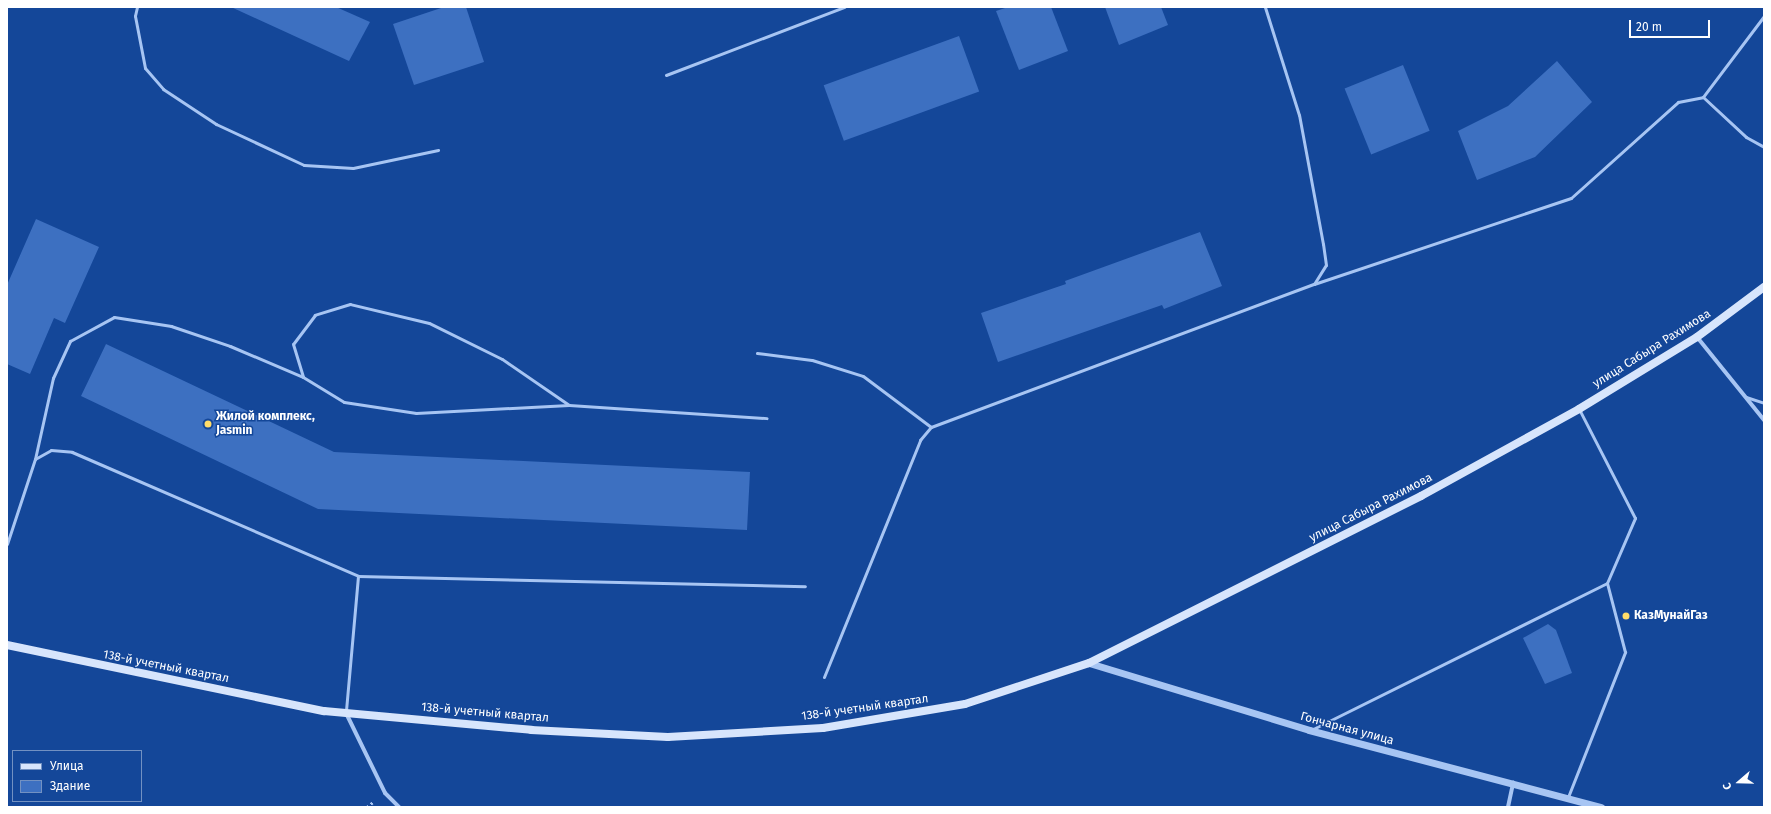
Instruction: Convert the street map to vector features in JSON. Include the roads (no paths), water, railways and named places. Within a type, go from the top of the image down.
[{"type":"main road","name":"улица Сабыра Рахимова","points":[[965,704],[1089,663],[1421,496],[1579,409],[1697,337],[1764,287]]},
{"type":"main road","name":"138-й учетный квартал","points":[[7,645],[324,711],[531,730],[668,737],[824,728],[965,704]]},
{"type":"street","points":[[1697,337],[1742,396],[1764,420]]},
{"type":"street","name":"Гончарная улица","points":[[1089,663],[1309,730],[1568,797],[1601,807]]},
{"type":"street","points":[[345,713],[385,793],[399,807]]},
{"type":"street","points":[[1508,807],[1513,783]]},
{"type":"lane","points":[[137,7],[135,16],[145,68],[163,89],[216,124],[304,165],[353,168],[438,150]]},
{"type":"lane","points":[[666,75],[844,7]]},
{"type":"lane","points":[[1265,7],[1299,115],[1323,244],[1326,265],[1314,284]]},
{"type":"lane","points":[[824,677],[920,440],[931,427],[1314,284],[1571,198],[1678,102],[1703,97],[1764,16]]},
{"type":"lane","points":[[1703,97],[1746,137],[1764,147]]},
{"type":"lane","points":[[303,377],[293,344],[315,315],[350,304],[429,323],[502,359],[569,405]]},
{"type":"lane","points":[[7,544],[35,458],[53,378],[70,341],[114,317],[170,326],[230,346],[303,377],[344,402],[416,412],[569,405],[767,418]]},
{"type":"lane","points":[[757,353],[812,360],[863,376],[931,427]]},
{"type":"lane","points":[[1742,396],[1764,403]]},
{"type":"lane","points":[[1568,797],[1625,652],[1608,583],[1635,518],[1579,409]]},
{"type":"lane","points":[[35,458],[51,450],[72,452],[358,576],[805,586]]},
{"type":"lane","points":[[345,713],[358,576]]},
{"type":"lane","points":[[1309,730],[1608,583]]},
{"type":"place","name":"Жилой комплекс, Jasmin","points":[[208,424]]},
{"type":"place","name":"КазМунайГаз","points":[[1626,616]]}]
